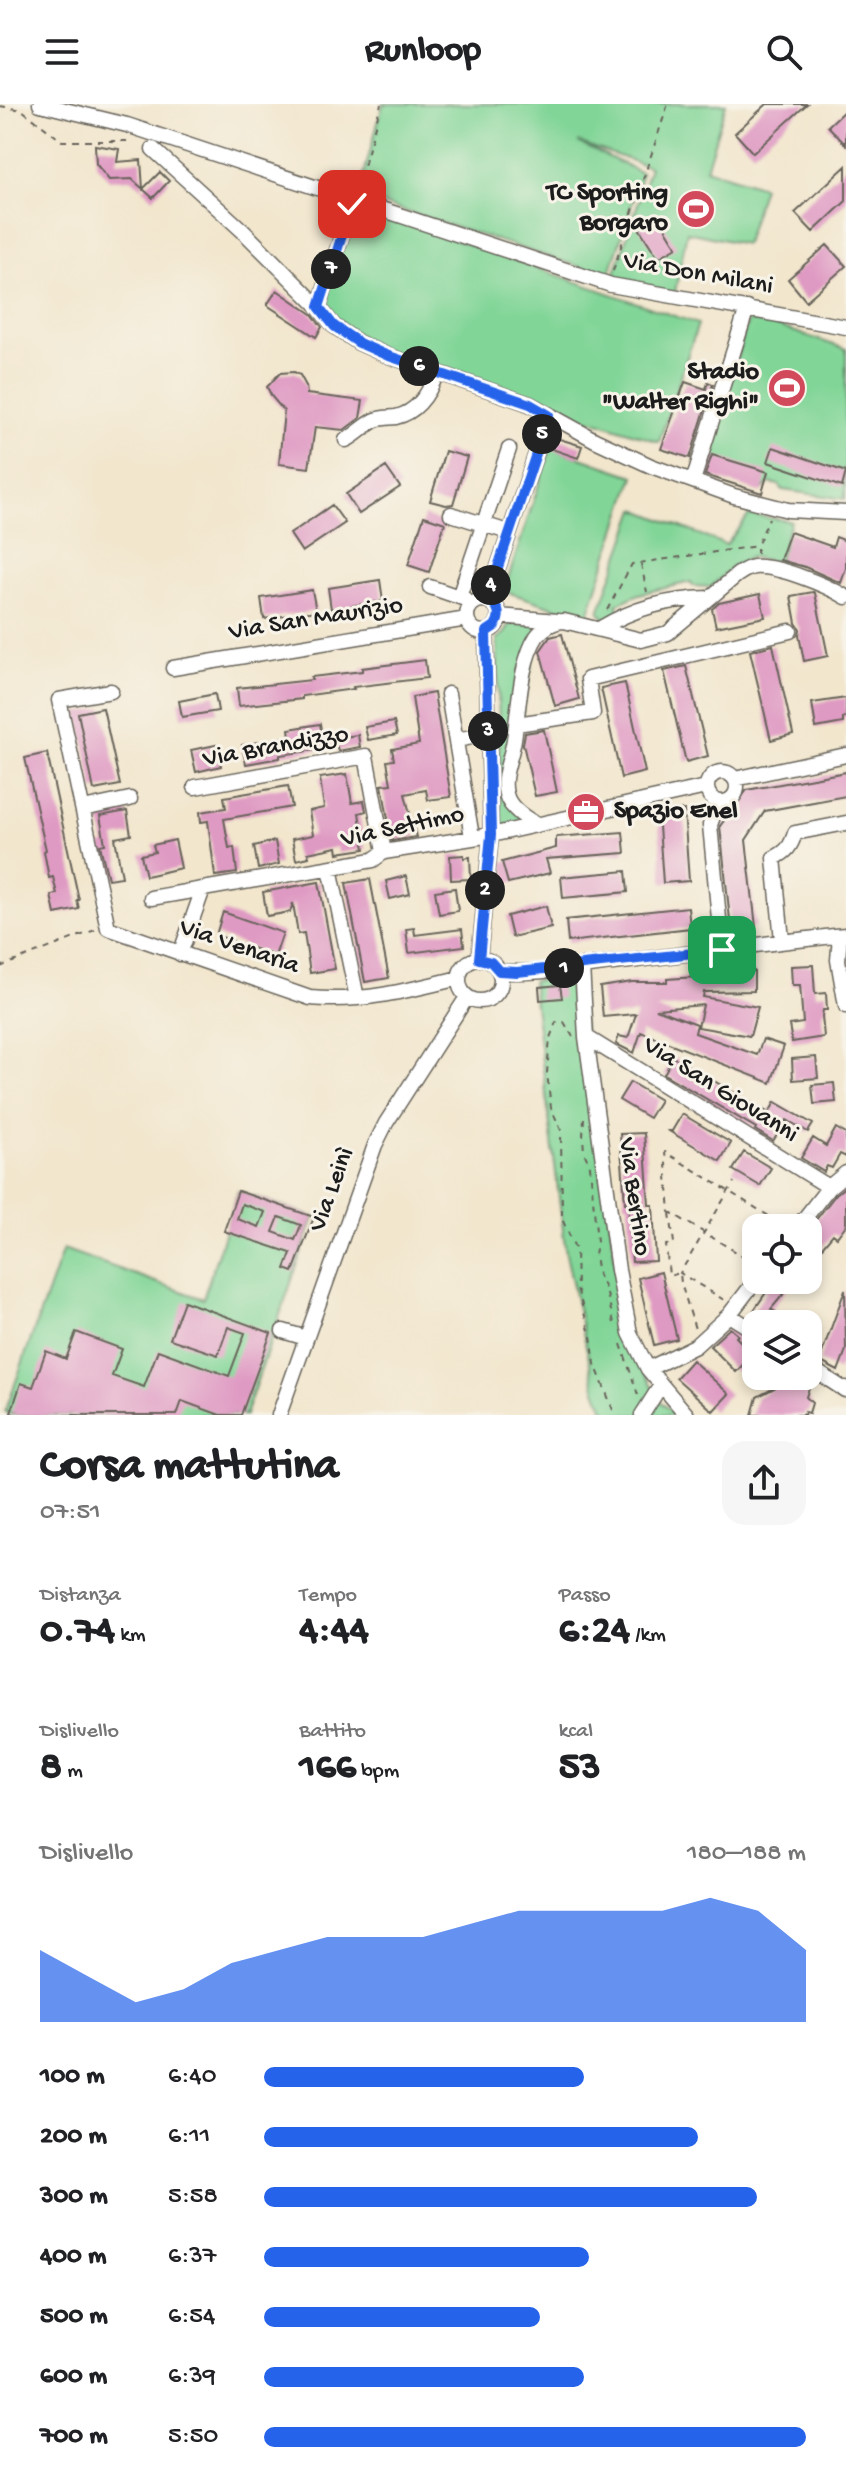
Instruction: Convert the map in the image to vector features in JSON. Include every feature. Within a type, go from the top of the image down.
[{"type":"street","name":"Via Don Milani","points":[[40,104],[127,125],[609,284],[846,326]]},
{"type":"street","points":[[153,149],[243,231],[334,326],[359,343],[530,404],[651,466],[734,496],[788,510],[846,513]]},
{"type":"street","points":[[319,307],[353,200]]},
{"type":"street","points":[[693,481],[747,308]]},
{"type":"street","points":[[346,440],[374,420],[402,415],[411,410],[430,391],[437,372]]},
{"type":"street","points":[[487,600],[549,415]]},
{"type":"street","points":[[466,607],[487,600],[496,606],[499,616],[495,626],[486,632],[476,631],[466,607],[483,524],[509,449]]},
{"type":"street","points":[[451,514],[508,532]]},
{"type":"street","points":[[499,616],[570,622],[641,640],[654,638],[668,633],[737,575],[758,567],[781,571],[846,597]]},
{"type":"street","points":[[430,587],[466,607]]},
{"type":"street","points":[[596,628],[653,603],[709,598]]},
{"type":"street","name":"Via San Maurizio","points":[[173,668],[466,607]]},
{"type":"street","points":[[536,824],[522,817],[506,794],[507,763],[514,743],[530,650],[539,632],[557,621]]},
{"type":"street","points":[[516,724],[593,713],[588,679],[790,631]]},
{"type":"street","points":[[479,959],[491,835],[486,632]]},
{"type":"street","points":[[108,928],[59,700],[111,691]]},
{"type":"street","points":[[448,694],[472,837]]},
{"type":"street","points":[[456,740],[488,734]]},
{"type":"street","points":[[735,779],[846,755]]},
{"type":"street","name":"Via Brandizzo","points":[[195,787],[366,756],[384,852]]},
{"type":"street","points":[[718,772],[728,773],[735,779],[737,789],[733,798],[723,803],[710,797],[706,787],[709,778],[718,772]]},
{"type":"street","name":"Via Settimo","points":[[151,898],[373,860],[384,852],[491,835],[706,787]]},
{"type":"street","points":[[83,809],[130,799]]},
{"type":"street","points":[[718,802],[710,825],[722,950]]},
{"type":"street","points":[[782,940],[774,858],[790,847],[795,833],[846,823]]},
{"type":"street","points":[[330,868],[357,998]]},
{"type":"street","points":[[180,954],[203,889]]},
{"type":"street","name":"Via Venaria","points":[[108,928],[310,998],[337,1001],[411,990],[459,978]]},
{"type":"street","points":[[500,976],[843,935],[838,960],[846,1006]]},
{"type":"street","points":[[479,959],[491,962],[500,976],[497,993],[486,1001],[473,1000],[462,992],[459,978],[464,967],[479,959]]},
{"type":"street","name":"Via Bertino","points":[[582,966],[580,1041],[630,1333],[648,1369],[687,1415]]},
{"type":"street","name":"Via Leinì","points":[[279,1415],[375,1145],[467,997]]},
{"type":"street","name":"Via San Giovanni","points":[[580,1041],[829,1187]]},
{"type":"street","points":[[808,1214],[829,1187],[846,1173]]},
{"type":"street","points":[[648,1369],[699,1342],[745,1294]]},
{"type":"street","points":[[732,1311],[742,1320]]},
{"type":"street","points":[[283,1331],[306,1338]]},
{"type":"street","points":[[822,1374],[846,1389]]},
{"type":"street","points":[[643,1414],[661,1385]]},
{"type":"path","points":[[353,200],[381,104]]},
{"type":"path","points":[[609,284],[668,104]]},
{"type":"path","points":[[0,106],[22,110],[62,141],[136,141],[153,149]]},
{"type":"path","points":[[758,567],[757,546],[774,506]]},
{"type":"path","points":[[596,628],[632,564],[757,546]]},
{"type":"path","points":[[0,967],[94,930],[108,928]]},
{"type":"path","points":[[580,1041],[564,1022],[556,1022],[550,1038],[547,1073],[551,1108],[561,1130],[562,1219],[576,1250],[577,1288],[595,1364],[615,1415]]},
{"type":"path","points":[[585,1111],[584,1152],[590,1166],[598,1275],[606,1290],[616,1331]]},
{"type":"path","points":[[680,1273],[669,1276],[666,1245],[674,1243],[665,1152],[765,1214]]},
{"type":"path","points":[[699,1342],[680,1273],[734,1182]]},
{"type":"path","points":[[670,1212],[742,1255]]},
{"type":"path","points":[[680,1273],[732,1311]]},
{"type":"path","points":[[621,1344],[643,1414]]},
{"type":"green space","points":[[383,104],[726,104],[706,169],[763,187],[745,244],[687,232],[674,297],[611,285],[650,167],[578,142],[642,173],[609,276],[358,196]]},
{"type":"green space","points":[[352,204],[698,324],[659,442],[589,419],[587,426],[386,355],[319,307]]},
{"type":"green space","name":"Stadio \"Walter Righi\"","points":[[748,321],[769,323],[846,349],[845,499],[783,490],[779,485],[769,483],[763,489],[702,471]]},
{"type":"green space","points":[[551,448],[634,476],[587,618],[504,591]]},
{"type":"green space","points":[[636,509],[726,545],[749,515],[791,521],[778,562],[751,557],[733,566],[711,587],[693,586],[691,582],[639,594],[617,604],[620,612],[606,620],[599,612]]},
{"type":"green space","points":[[510,624],[539,628],[506,794],[524,823],[501,826],[497,639]]},
{"type":"green space","points":[[577,974],[625,1336],[661,1402],[675,1415],[606,1415],[595,1387],[566,1254],[532,981]]},
{"type":"green space","points":[[238,1191],[314,1217],[245,1415],[14,1415],[5,1412],[63,1249],[203,1299]]},
{"type":"building","points":[[767,104],[807,104],[753,153],[735,133]]},
{"type":"building","points":[[846,109],[846,145],[828,126]]},
{"type":"building","points":[[95,145],[119,149],[117,162],[141,160],[143,189],[132,179],[109,180],[96,164]]},
{"type":"building","points":[[846,166],[846,201],[813,232],[795,213]]},
{"type":"building","points":[[160,172],[169,181],[153,198],[143,189]]},
{"type":"building","points":[[658,216],[677,247],[658,258],[639,228]]},
{"type":"building","points":[[827,245],[846,266],[806,301],[788,279]]},
{"type":"building","points":[[277,290],[312,314],[322,327],[316,337],[267,305]]},
{"type":"building","points":[[280,373],[300,375],[307,394],[363,401],[360,418],[344,430],[315,427],[309,468],[279,464],[284,411],[267,387]]},
{"type":"building","points":[[685,382],[706,389],[708,382],[713,384],[690,458],[661,449]]},
{"type":"building","points":[[553,437],[582,446],[578,458],[549,448]]},
{"type":"building","points":[[773,447],[846,472],[842,487],[768,462]]},
{"type":"building","points":[[445,451],[467,457],[453,504],[446,505],[430,501]]},
{"type":"building","points":[[712,455],[768,472],[762,493],[705,475]]},
{"type":"building","points":[[386,467],[400,487],[359,514],[346,494]]},
{"type":"building","points":[[332,505],[345,523],[302,552],[290,534]]},
{"type":"building","points":[[424,516],[445,523],[429,572],[408,565]]},
{"type":"building","points":[[790,532],[833,547],[836,537],[846,541],[846,568],[841,583],[780,560]]},
{"type":"building","points":[[380,580],[383,601],[331,609],[328,588]]},
{"type":"building","points":[[312,590],[316,611],[264,619],[261,598]]},
{"type":"building","points":[[813,592],[828,656],[804,661],[791,596]]},
{"type":"building","points":[[760,594],[765,617],[716,627],[712,609],[719,603]]},
{"type":"building","points":[[562,634],[579,699],[555,706],[540,651],[550,637]]},
{"type":"building","points":[[773,645],[793,734],[771,740],[750,651]]},
{"type":"building","points":[[425,660],[427,678],[239,706],[237,688],[312,680],[311,677]]},
{"type":"building","points":[[686,666],[708,756],[686,762],[664,671]]},
{"type":"building","points":[[625,683],[645,772],[621,778],[601,688]]},
{"type":"building","points":[[434,693],[451,797],[428,800],[426,790],[405,794],[416,837],[392,841],[382,785],[391,784],[387,761],[394,760],[392,749],[419,744],[412,697]]},
{"type":"building","points":[[215,694],[218,711],[182,717],[179,701]]},
{"type":"building","points":[[846,698],[843,723],[816,728],[812,703]]},
{"type":"building","points":[[103,708],[120,785],[94,790],[78,713]]},
{"type":"building","points":[[394,722],[397,735],[368,740],[365,727]]},
{"type":"building","points":[[320,724],[323,740],[358,735],[360,747],[280,755],[280,758],[246,764],[242,745],[290,736],[289,729]]},
{"type":"building","points":[[544,730],[557,792],[535,796],[523,744],[525,733]]},
{"type":"building","points":[[216,745],[221,766],[196,772],[191,750]]},
{"type":"building","points":[[47,753],[79,900],[79,909],[55,914],[51,895],[57,894],[53,877],[49,878],[46,850],[25,758]]},
{"type":"building","points":[[846,772],[846,796],[765,811],[746,840],[756,927],[731,929],[720,826],[747,790]]},
{"type":"building","points":[[347,774],[352,803],[364,801],[366,811],[359,813],[365,849],[338,853],[337,847],[308,853],[309,857],[296,860],[292,839],[313,835],[309,811],[324,808],[320,778]]},
{"type":"building","points":[[288,786],[292,807],[224,819],[229,848],[234,847],[237,873],[215,876],[208,821],[201,822],[200,812],[226,808],[224,797]]},
{"type":"building","points":[[684,810],[689,881],[663,883],[658,812]]},
{"type":"building","points":[[127,811],[131,835],[115,838],[122,877],[108,879],[100,845],[105,844],[100,816]]},
{"type":"building","points":[[623,832],[625,853],[546,859],[550,873],[508,883],[502,862],[556,848],[556,837]]},
{"type":"building","points":[[175,840],[181,868],[146,876],[141,855],[155,852],[153,845]]},
{"type":"building","points":[[275,841],[279,864],[258,869],[254,846]]},
{"type":"building","points":[[464,855],[464,858],[470,857],[471,879],[451,880],[450,856]]},
{"type":"building","points":[[626,871],[628,892],[563,898],[561,877]]},
{"type":"building","points":[[406,876],[410,894],[390,899],[386,881]]},
{"type":"building","points":[[370,879],[389,978],[365,982],[346,883]]},
{"type":"building","points":[[319,882],[335,969],[310,973],[304,933],[298,934],[293,903],[290,912],[267,916],[263,892]]},
{"type":"building","points":[[455,888],[458,911],[439,914],[435,891]]},
{"type":"building","points":[[546,906],[551,928],[512,937],[507,916]]},
{"type":"building","points":[[688,907],[690,928],[568,942],[566,920]]},
{"type":"building","points":[[223,912],[283,933],[275,956],[216,935]]},
{"type":"building","points":[[414,928],[415,935],[462,929],[464,946],[409,953],[406,929]]},
{"type":"building","points":[[813,965],[815,994],[826,993],[827,1010],[823,1010],[822,1016],[824,1037],[792,1042],[789,1025],[803,1023],[800,985],[792,985],[791,966]]},
{"type":"building","points":[[754,971],[754,991],[704,992],[703,997],[758,1007],[750,1036],[698,1027],[703,1005],[656,1009],[697,1024],[695,1033],[757,1055],[763,1039],[784,1046],[771,1083],[641,1032],[634,1053],[616,1044],[619,1036],[628,1038],[636,1014],[603,1017],[600,987],[632,982],[667,982],[667,979],[696,977],[695,974]]},
{"type":"building","points":[[560,985],[562,998],[540,1000],[539,987]]},
{"type":"building","points":[[673,1057],[769,1113],[775,1102],[813,1124],[808,1132],[787,1120],[773,1141],[664,1074]]},
{"type":"building","points":[[816,1057],[818,1078],[793,1080],[792,1059]]},
{"type":"building","points":[[630,1082],[660,1100],[649,1118],[619,1100]]},
{"type":"building","points":[[834,1083],[836,1102],[814,1104],[812,1085]]},
{"type":"building","points":[[682,1114],[731,1143],[720,1161],[669,1131]]},
{"type":"building","points":[[836,1128],[846,1134],[846,1157],[840,1154],[832,1168],[827,1166],[824,1172],[801,1158],[813,1138],[826,1146]]},
{"type":"building","points":[[644,1133],[656,1261],[632,1262],[620,1134]]},
{"type":"building","points":[[744,1152],[771,1168],[760,1186],[733,1170]]},
{"type":"building","points":[[846,1186],[846,1225],[837,1237],[833,1234],[822,1247],[820,1214]]},
{"type":"building","points":[[238,1191],[314,1217],[293,1272],[285,1269],[291,1253],[224,1231]],"holes":[[[242,1204],[265,1212],[259,1227],[237,1219]],[[279,1217],[301,1225],[295,1240],[273,1232]]]},
{"type":"building","points":[[661,1272],[677,1339],[654,1345],[638,1278]]},
{"type":"building","points":[[845,1290],[846,1350],[838,1371],[822,1363],[822,1353]]},
{"type":"building","points":[[765,1294],[784,1294],[773,1310],[754,1310]]},
{"type":"building","points":[[184,1301],[271,1333],[241,1415],[220,1415],[182,1401],[177,1415],[11,1413],[21,1383],[33,1387],[46,1351],[66,1359],[76,1332],[122,1349],[112,1376],[144,1387],[158,1350],[229,1376],[245,1333],[228,1327],[218,1355],[170,1339]]},
{"type":"building","points":[[730,1328],[742,1343],[742,1366],[736,1372],[710,1346]]},
{"type":"building","points":[[692,1360],[729,1394],[713,1411],[676,1378]]},
{"type":"building","points":[[770,1390],[808,1390],[806,1397],[812,1403],[809,1413],[805,1412],[804,1415],[752,1415],[757,1397]]},
{"type":"place","name":"TC Sporting Borgaro","points":[[696,209]]},
{"type":"place","name":"Stadio \"Walter Righi\"","points":[[787,388]]},
{"type":"place","name":"Spazio Enel","points":[[586,812]]},
{"type":"route","points":[[352,204],[319,307],[334,326],[359,343],[386,355],[530,404],[549,415],[487,600],[496,606],[499,616],[495,626],[486,632],[491,835],[479,959],[491,962],[499,971],[517,972],[722,950]]}]
